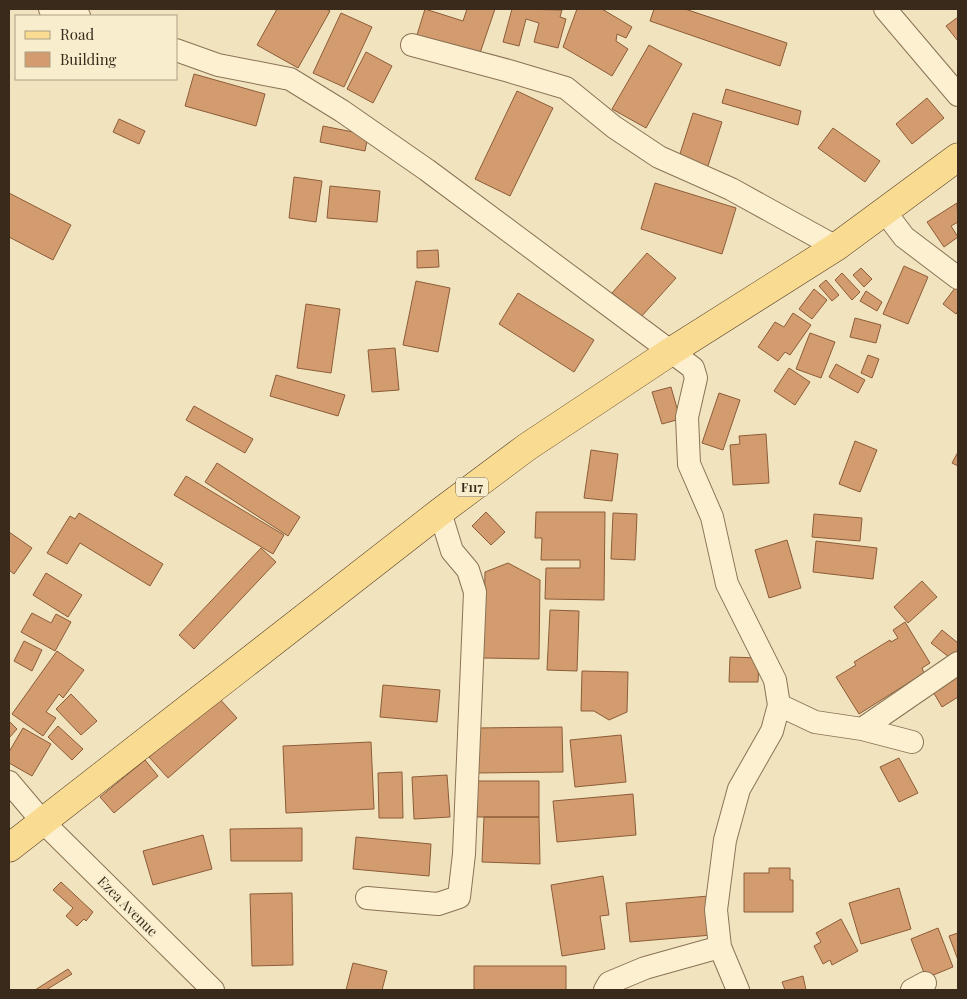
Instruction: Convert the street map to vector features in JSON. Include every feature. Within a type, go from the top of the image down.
[{"type":"main road","name":"F117","points":[[9,848],[440,512],[527,447],[670,352],[836,247],[958,157]]},
{"type":"street","points":[[50,9],[75,15]]},
{"type":"street","points":[[885,9],[958,95]]},
{"type":"street","points":[[412,45],[566,88],[614,127],[659,157],[731,189],[836,247]]},
{"type":"street","points":[[178,51],[218,65],[290,79],[342,111],[427,170],[692,368],[696,378],[688,417],[688,464],[712,516],[727,584],[774,680],[779,705],[772,731],[739,789],[725,840],[716,910],[720,947],[738,990]]},
{"type":"street","points":[[885,212],[904,237],[958,278]]},
{"type":"street","points":[[367,898],[438,904],[460,897],[464,854],[475,592],[468,570],[452,551],[440,512]]},
{"type":"street","points":[[862,728],[958,663]]},
{"type":"street","points":[[779,705],[815,722],[862,728],[912,742]]},
{"type":"street","points":[[772,731],[815,722]]},
{"type":"street","name":"Ezea Avenue","points":[[9,782],[42,821],[213,990]]},
{"type":"street","points":[[605,990],[609,983],[645,968],[720,947]]},
{"type":"building","points":[[277,9],[326,9],[330,11],[298,68],[257,45]]},
{"type":"building","points":[[425,9],[463,21],[467,9],[495,9],[479,56],[417,35]]},
{"type":"building","points":[[512,9],[562,10],[560,17],[566,19],[558,48],[534,42],[539,23],[526,19],[519,46],[503,42]]},
{"type":"building","points":[[577,9],[602,9],[632,27],[626,38],[617,34],[616,41],[628,49],[612,76],[563,47]]},
{"type":"building","points":[[654,9],[685,9],[787,43],[780,66],[650,21]]},
{"type":"building","points":[[341,13],[372,27],[344,87],[313,73]]},
{"type":"building","points":[[958,17],[958,41],[946,26]]},
{"type":"building","points":[[649,45],[682,64],[646,128],[612,109]]},
{"type":"building","points":[[366,52],[392,66],[373,103],[347,89]]},
{"type":"building","points":[[194,74],[265,94],[256,126],[185,106]]},
{"type":"building","points":[[726,89],[801,111],[798,125],[722,103]]},
{"type":"building","points":[[517,91],[553,108],[510,196],[475,179]]},
{"type":"building","points":[[927,98],[944,118],[912,144],[896,124]]},
{"type":"building","points":[[693,113],[722,122],[707,169],[678,160]]},
{"type":"building","points":[[119,119],[145,131],[139,144],[113,132]]},
{"type":"building","points":[[323,126],[368,135],[365,151],[320,142]]},
{"type":"building","points":[[833,128],[880,161],[865,182],[818,148]]},
{"type":"building","points":[[294,177],[322,181],[316,222],[289,218]]},
{"type":"building","points":[[655,183],[736,208],[722,254],[641,229]]},
{"type":"building","points":[[330,186],[380,191],[377,222],[327,218]]},
{"type":"building","points":[[9,193],[71,225],[53,260],[9,237]]},
{"type":"building","points":[[957,203],[958,222],[951,226],[958,237],[944,247],[927,222]]},
{"type":"building","points":[[438,250],[439,267],[417,268],[417,251]]},
{"type":"building","points":[[647,253],[676,278],[641,317],[612,293]]},
{"type":"building","points":[[904,266],[928,277],[908,324],[883,314]]},
{"type":"building","points":[[861,268],[872,279],[864,287],[853,275]]},
{"type":"building","points":[[842,273],[860,292],[852,300],[835,280]]},
{"type":"building","points":[[826,280],[839,295],[832,301],[819,286]]},
{"type":"building","points":[[416,281],[450,288],[438,352],[403,345]]},
{"type":"building","points":[[955,288],[958,290],[958,311],[956,314],[943,304]]},
{"type":"building","points":[[814,289],[827,300],[812,319],[799,309]]},
{"type":"building","points":[[866,291],[882,302],[877,311],[860,301]]},
{"type":"building","points":[[518,293],[594,340],[574,372],[499,324]]},
{"type":"building","points":[[306,304],[340,309],[331,373],[297,368]]},
{"type":"building","points":[[793,313],[811,325],[790,355],[785,352],[778,361],[758,347],[775,322],[784,327]]},
{"type":"building","points":[[855,318],[881,325],[876,343],[850,337]]},
{"type":"building","points":[[810,333],[835,342],[821,378],[796,369]]},
{"type":"building","points":[[395,348],[399,390],[372,392],[368,350]]},
{"type":"building","points":[[868,355],[879,359],[872,378],[861,373]]},
{"type":"building","points":[[836,364],[865,380],[858,393],[829,377]]},
{"type":"building","points":[[789,368],[810,382],[795,405],[774,391]]},
{"type":"building","points":[[276,375],[345,395],[338,416],[270,396]]},
{"type":"building","points":[[671,387],[680,419],[662,424],[652,392]]},
{"type":"building","points":[[719,393],[740,400],[723,450],[702,443]]},
{"type":"building","points":[[194,406],[253,439],[245,453],[186,420]]},
{"type":"building","points":[[766,434],[769,483],[733,485],[730,445],[740,444],[739,436]]},
{"type":"building","points":[[855,441],[877,450],[860,492],[839,484]]},
{"type":"building","points":[[591,450],[618,454],[612,501],[584,498]]},
{"type":"building","points":[[958,452],[958,466],[952,463]]},
{"type":"building","points":[[217,463],[300,517],[288,536],[205,482]]},
{"type":"building","points":[[186,476],[284,535],[273,554],[174,495]]},
{"type":"building","points":[[486,512],[505,532],[491,545],[472,526]]},
{"type":"building","points":[[536,512],[605,512],[604,600],[545,599],[546,568],[580,568],[580,560],[541,560],[542,538],[535,538]]},
{"type":"building","points":[[79,513],[163,564],[150,586],[80,543],[67,564],[47,553],[70,516],[75,519]]},
{"type":"building","points":[[613,513],[637,514],[635,560],[611,559]]},
{"type":"building","points":[[814,514],[862,518],[860,541],[812,537]]},
{"type":"building","points":[[9,532],[32,548],[14,574],[9,570]]},
{"type":"building","points":[[787,540],[801,588],[769,598],[755,550]]},
{"type":"building","points":[[816,541],[877,548],[873,579],[813,572]]},
{"type":"building","points":[[261,548],[276,562],[194,649],[179,635]]},
{"type":"building","points":[[508,563],[540,580],[539,659],[483,658],[485,572]]},
{"type":"building","points":[[46,573],[82,595],[68,617],[33,595]]},
{"type":"building","points":[[922,581],[937,597],[908,623],[894,607]]},
{"type":"building","points":[[550,610],[579,611],[577,671],[547,670]]},
{"type":"building","points":[[32,613],[51,623],[56,614],[71,622],[55,651],[21,632]]},
{"type":"building","points":[[905,622],[930,663],[922,668],[924,673],[859,714],[836,677],[856,665],[854,662],[890,640],[891,642],[898,638],[893,630]]},
{"type":"building","points":[[942,630],[958,643],[958,655],[954,661],[931,643]]},
{"type":"building","points":[[24,641],[42,650],[32,671],[14,661]]},
{"type":"building","points":[[57,651],[84,670],[63,698],[59,694],[46,712],[56,718],[43,736],[12,714]]},
{"type":"building","points":[[730,657],[759,658],[758,682],[729,682]]},
{"type":"building","points":[[582,671],[628,672],[627,712],[609,720],[594,711],[581,711]]},
{"type":"building","points":[[958,674],[958,697],[942,707],[932,690]]},
{"type":"building","points":[[383,685],[440,690],[437,722],[380,717]]},
{"type":"building","points":[[71,694],[97,721],[81,735],[56,709]]},
{"type":"building","points":[[218,697],[237,718],[168,778],[149,757]]},
{"type":"building","points":[[9,721],[17,729],[9,738]]},
{"type":"building","points":[[58,726],[83,749],[72,760],[48,737]]},
{"type":"building","points":[[562,727],[563,772],[477,773],[476,728]]},
{"type":"building","points":[[23,728],[51,744],[32,776],[9,763],[9,752]]},
{"type":"building","points":[[621,735],[626,782],[575,787],[570,740]]},
{"type":"building","points":[[371,742],[374,809],[286,813],[283,746]]},
{"type":"building","points":[[899,758],[918,793],[899,802],[880,767]]},
{"type":"building","points":[[145,760],[158,776],[114,813],[100,797]]},
{"type":"building","points":[[402,772],[403,818],[379,818],[378,773]]},
{"type":"building","points":[[447,775],[450,817],[414,819],[412,777]]},
{"type":"building","points":[[476,781],[539,781],[539,817],[476,817]]},
{"type":"building","points":[[633,794],[636,835],[557,842],[553,801]]},
{"type":"building","points":[[484,817],[539,817],[540,864],[482,862]]},
{"type":"building","points":[[302,828],[302,861],[231,861],[230,829]]},
{"type":"building","points":[[203,835],[212,869],[153,885],[143,851]]},
{"type":"building","points":[[356,837],[431,844],[429,876],[353,869]]},
{"type":"building","points":[[769,868],[790,868],[790,880],[793,880],[793,912],[744,912],[744,873],[769,873]]},
{"type":"building","points":[[603,876],[609,915],[600,916],[605,949],[562,956],[551,885]]},
{"type":"building","points":[[61,882],[93,912],[86,921],[84,919],[77,926],[66,916],[73,908],[53,890]]},
{"type":"building","points":[[899,888],[911,929],[861,944],[849,903]]},
{"type":"building","points":[[292,893],[293,965],[252,966],[250,894]]},
{"type":"building","points":[[709,896],[712,935],[630,942],[626,903]]},
{"type":"building","points":[[841,919],[858,951],[832,965],[830,960],[823,964],[814,946],[821,942],[816,933]]},
{"type":"building","points":[[938,928],[953,967],[926,978],[911,939]]},
{"type":"building","points":[[958,933],[958,960],[949,936]]},
{"type":"building","points":[[353,963],[387,971],[382,990],[346,990]]},
{"type":"building","points":[[474,966],[566,966],[566,990],[474,990]]},
{"type":"building","points":[[68,969],[72,974],[46,990],[35,990]]},
{"type":"building","points":[[803,976],[806,990],[785,990],[782,982]]}]
